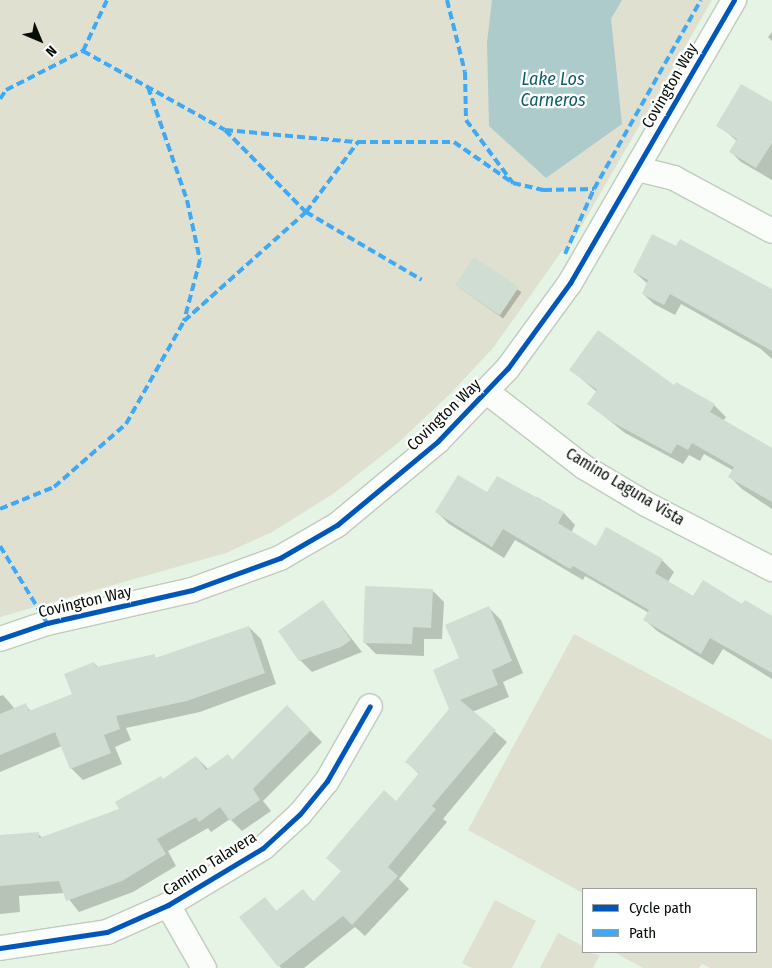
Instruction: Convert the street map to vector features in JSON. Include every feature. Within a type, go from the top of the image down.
[{"type":"street","name":"Covington Way","points":[[0,639],[46,622],[192,590],[280,558],[337,525],[438,441],[487,392],[528,343],[570,283],[638,169],[734,0]]},
{"type":"street","points":[[638,169],[674,178],[772,231]]},
{"type":"street","name":"Camino Laguna Vista","points":[[487,392],[584,466],[646,504],[772,569]]},
{"type":"street","name":"Camino Talavera","points":[[0,948],[107,932],[168,905],[263,848],[300,814],[327,781],[370,706]]},
{"type":"street","points":[[168,905],[204,968]]},
{"type":"green space","points":[[0,0],[712,0],[567,251],[562,251],[493,348],[451,393],[398,443],[333,494],[272,532],[226,553],[0,617]]},
{"type":"green space","points":[[574,634],[772,740],[772,968],[710,968],[702,964],[699,968],[643,968],[616,953],[757,953],[757,888],[582,888],[582,892],[468,830]]},
{"type":"green space","points":[[495,900],[536,921],[512,968],[472,968],[462,963]]},
{"type":"green space","points":[[558,933],[582,945],[582,953],[600,955],[593,968],[540,968]]},
{"type":"water","name":"Lake Los Carneros","points":[[492,0],[622,0],[611,19],[622,124],[546,178],[489,126],[487,43]]},
{"type":"building","points":[[741,84],[772,102],[772,143],[756,168],[729,152],[737,139],[716,126]]},
{"type":"building","points":[[652,234],[676,246],[680,239],[772,289],[772,351],[670,294],[664,305],[642,294],[648,280],[633,272]]},
{"type":"building","points":[[474,257],[519,287],[500,315],[455,285]]},
{"type":"building","points":[[598,330],[674,385],[676,382],[715,404],[710,412],[772,448],[772,502],[728,477],[734,467],[692,443],[688,450],[677,444],[671,454],[612,422],[587,404],[597,390],[569,370]]},
{"type":"building","points":[[458,475],[487,492],[497,476],[564,512],[558,523],[596,546],[606,527],[663,559],[655,573],[693,596],[703,580],[742,604],[745,600],[772,616],[772,673],[710,638],[701,654],[643,620],[649,610],[573,566],[570,569],[503,529],[492,547],[435,512]]},
{"type":"building","points":[[365,586],[433,589],[431,628],[413,627],[412,644],[363,643]]},
{"type":"building","points":[[323,600],[351,640],[341,647],[299,661],[278,631]]},
{"type":"building","points":[[489,606],[512,661],[492,670],[498,685],[460,700],[496,730],[432,806],[436,809],[388,867],[398,876],[352,925],[343,916],[278,967],[239,917],[265,897],[276,911],[303,889],[313,902],[341,871],[326,858],[384,790],[396,801],[419,773],[405,762],[449,709],[433,670],[459,658],[445,625]]},
{"type":"building","points":[[249,626],[265,673],[187,701],[116,716],[120,729],[104,735],[111,753],[70,769],[55,732],[0,755],[0,714],[26,703],[29,711],[72,694],[64,674],[94,662],[96,667],[155,654],[155,658]]},
{"type":"building","points":[[287,705],[311,730],[253,789],[260,800],[230,821],[220,807],[199,822],[196,817],[157,839],[166,854],[122,881],[66,901],[59,881],[0,886],[0,835],[39,832],[39,838],[119,809],[115,802],[161,776],[163,779],[196,756],[206,770],[228,754],[232,760]]},
{"type":"marked path","points":[[0,99],[6,90],[83,51],[107,0]]},
{"type":"marked path","points":[[447,0],[465,72],[466,120],[513,183],[544,190],[594,189]]},
{"type":"marked path","points":[[565,254],[594,189],[701,0]]},
{"type":"marked path","points":[[83,51],[225,130],[306,212],[358,142],[454,142],[513,183]]},
{"type":"marked path","points":[[148,87],[187,200],[200,260],[184,321]]},
{"type":"marked path","points":[[225,130],[358,142]]},
{"type":"marked path","points":[[0,509],[54,487],[126,424],[184,321],[306,212],[422,280]]},
{"type":"marked path","points":[[0,546],[47,623]]},
{"type":"cycle path","points":[[0,639],[47,623],[192,590],[280,558],[337,525],[438,441],[508,368],[570,283],[734,0]]},
{"type":"cycle path","points":[[0,948],[107,932],[168,905],[263,848],[300,814],[327,781],[370,706]]}]
